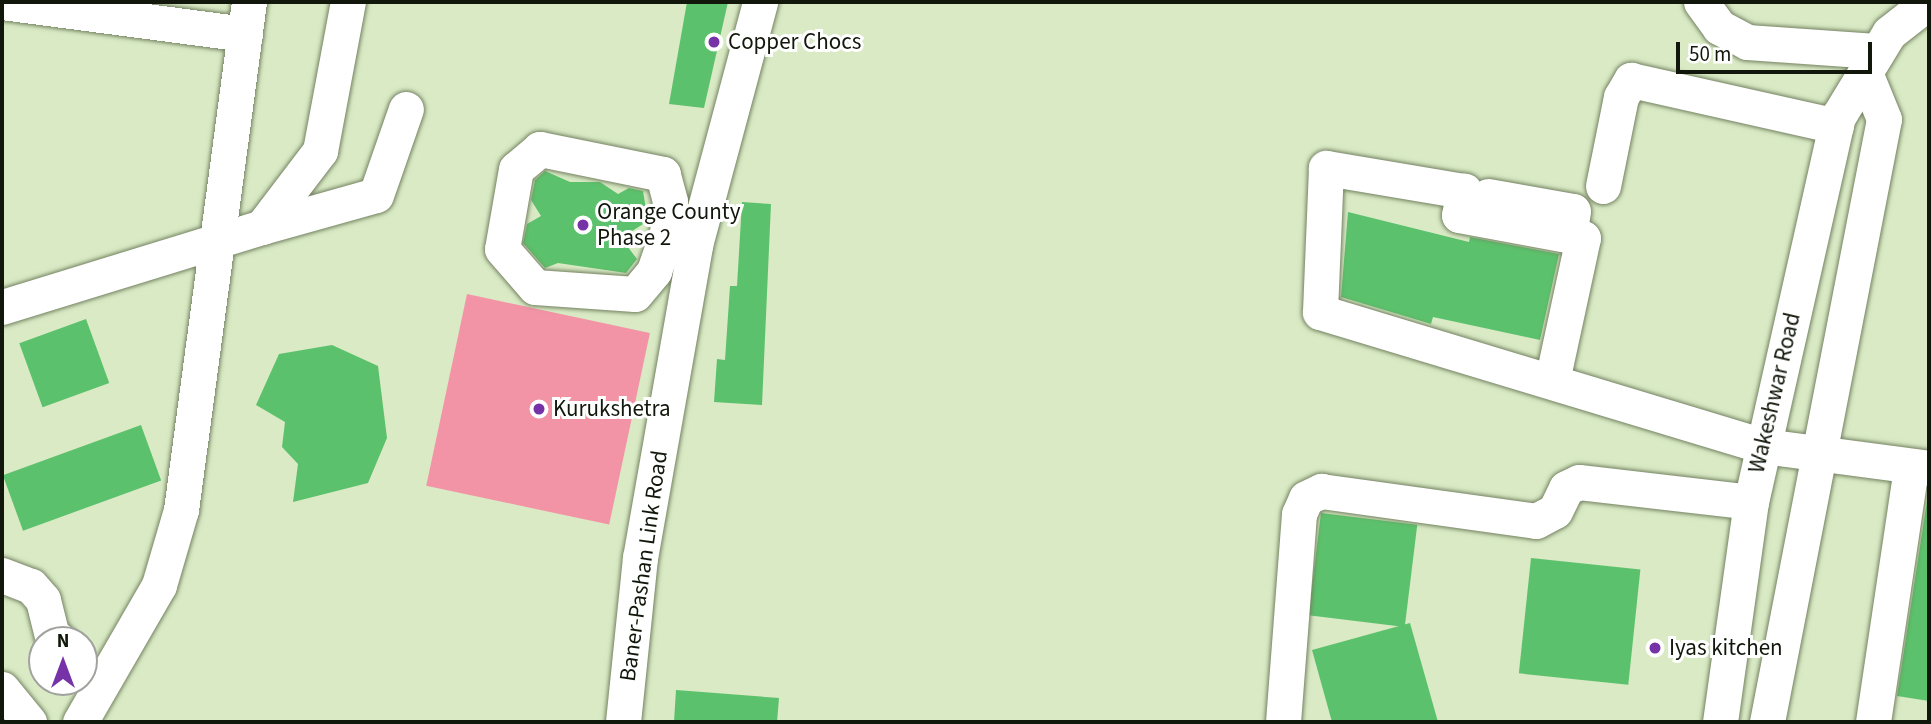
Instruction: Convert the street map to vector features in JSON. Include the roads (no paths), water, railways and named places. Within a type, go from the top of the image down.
[{"type":"street","points":[[2,2],[247,18],[181,510],[159,585],[98,661]]},
{"type":"street","points":[[262,227],[320,151],[348,2]]},
{"type":"street","name":"Baner-Pashan Link Road","points":[[623,722],[640,558],[681,240],[761,2]]},
{"type":"street","points":[[1701,2],[1719,27],[1746,41],[1871,63],[1884,120],[1815,456],[1767,722]]},
{"type":"street","name":"Wakeshwar Road","points":[[1720,722],[1751,502],[1836,126],[1871,63],[1921,6]]},
{"type":"street","points":[[1603,186],[1621,97],[1631,80],[1836,126]]},
{"type":"street","points":[[2,307],[218,239],[376,195],[406,109]]},
{"type":"street","points":[[540,149],[663,174],[681,240],[635,294],[535,287],[502,249],[516,169],[540,149]]},
{"type":"street","points":[[1552,381],[1583,238],[1459,215],[1464,191],[1326,168],[1320,312],[1763,446],[1815,456],[1920,468],[1873,722]]},
{"type":"street","points":[[1480,195],[1573,211],[1569,235]]},
{"type":"street","points":[[1283,722],[1299,514],[1306,498],[1321,491],[1536,521],[1555,511],[1566,488],[1580,482],[1751,502]]},
{"type":"street","points":[[2,575],[37,593],[52,626]]},
{"type":"street","points":[[2,689],[29,722]]},
{"type":"street","points":[[80,722],[87,696]]},
{"type":"place","name":"Copper Chocs","points":[[714,42]]},
{"type":"place","name":"Orange County Phase 2","points":[[583,225]]},
{"type":"place","name":"Kurukshetra","points":[[539,409]]},
{"type":"place","name":"Iyas kitchen","points":[[1655,648]]}]
